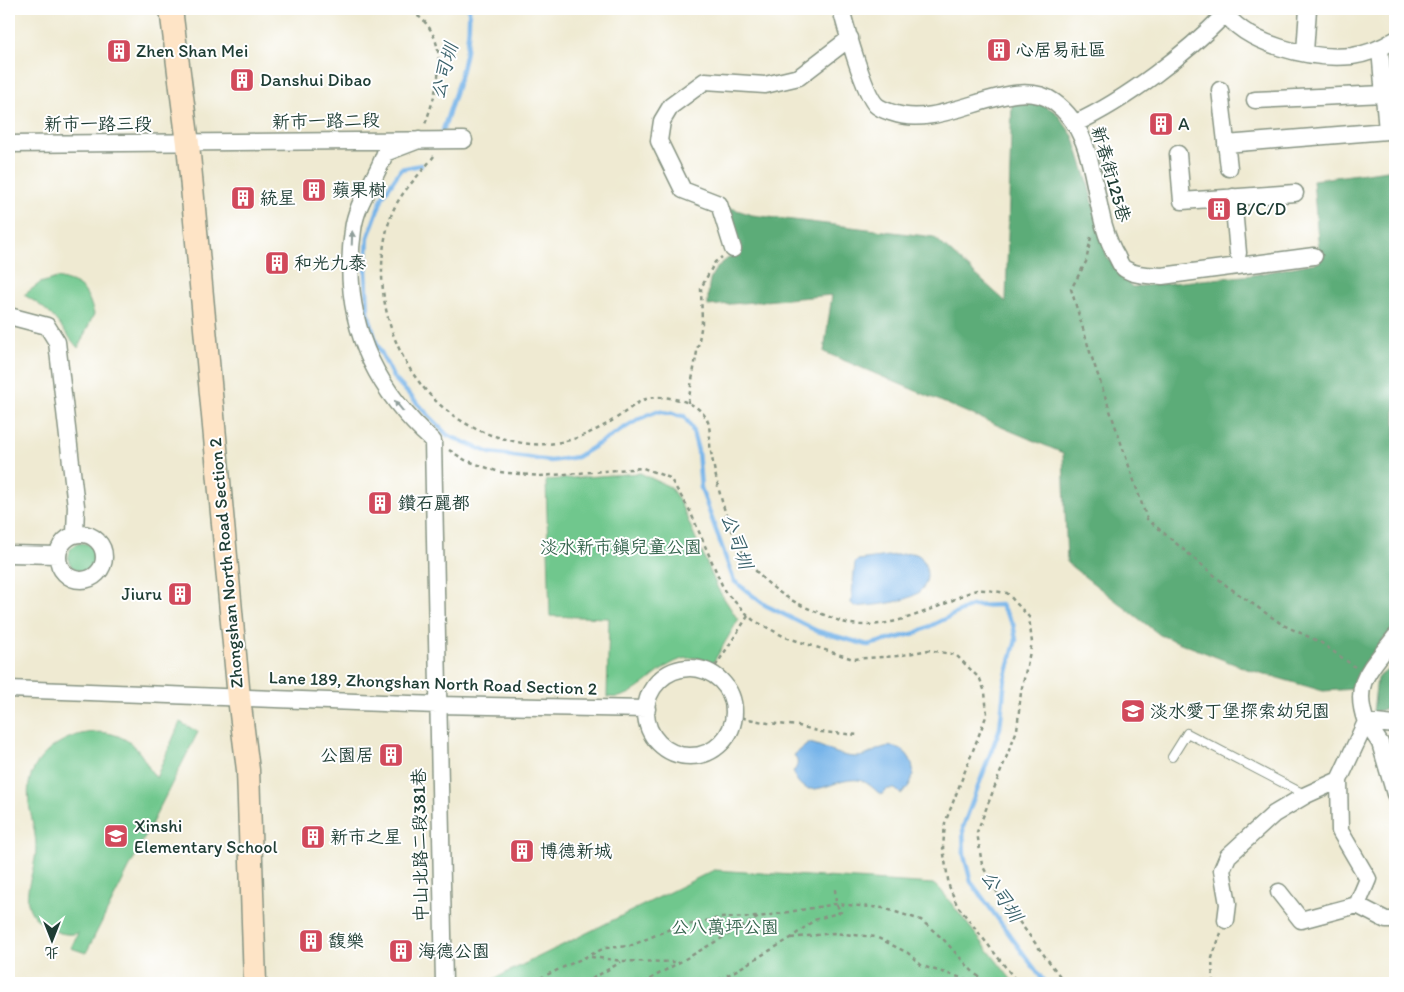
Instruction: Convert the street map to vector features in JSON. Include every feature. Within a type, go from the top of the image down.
[{"type":"street","name":"Zhongshan North Road Section 2","points":[[171,9],[188,144],[239,698],[248,770],[255,983]]},
{"type":"street","name":"新春街125巷","points":[[841,9],[868,92],[876,105],[886,111],[915,118],[936,116],[996,98],[1030,93],[1052,100],[1076,123],[1092,168],[1110,246],[1124,268],[1140,275],[1162,276],[1314,256]]},
{"type":"street","points":[[1305,52],[1308,9]]},
{"type":"street","points":[[1076,123],[1104,110],[1202,37],[1224,11],[1249,34],[1268,44],[1305,52],[1331,56],[1352,56],[1380,49],[1395,40]]},
{"type":"street","points":[[733,249],[719,204],[683,190],[659,141],[662,121],[670,106],[705,81],[765,85],[799,77],[850,38]]},
{"type":"street","points":[[1226,144],[1387,131],[1380,49]]},
{"type":"street","points":[[1220,90],[1229,168]]},
{"type":"street","points":[[1255,100],[1384,94]]},
{"type":"street","points":[[419,140],[385,153],[380,170],[360,205],[353,230],[351,298],[360,337],[388,392],[410,420],[433,441]]},
{"type":"street","name":"新市一路二段","points":[[188,144],[464,140]]},
{"type":"street","name":"新市一路三段","points":[[9,144],[188,144]]},
{"type":"street","points":[[1178,154],[1182,201],[1295,193]]},
{"type":"street","points":[[1233,197],[1238,254]]},
{"type":"street","points":[[9,316],[46,326],[57,342],[76,506],[75,534]]},
{"type":"street","name":"中山北路二段381巷","points":[[433,441],[444,983]]},
{"type":"street","points":[[83,533],[98,540],[104,554],[100,570],[88,579],[72,578],[61,569],[58,555],[63,542],[75,534],[83,533]]},
{"type":"street","points":[[9,554],[58,555]]},
{"type":"street","points":[[1395,638],[1365,677],[1360,692],[1361,707],[1366,722],[1380,743],[1395,794]]},
{"type":"street","points":[[694,668],[711,673],[720,679],[734,702],[734,716],[730,731],[722,743],[715,748],[694,756],[679,755],[665,748],[654,738],[648,724],[646,709],[650,695],[657,683],[668,674],[680,669],[694,668]]},
{"type":"street","name":"Lane 189, Zhongshan North Road Section 2","points":[[9,689],[437,705],[646,709]]},
{"type":"street","points":[[1366,722],[1395,725]]},
{"type":"street","points":[[1358,905],[1368,879],[1340,831],[1339,780],[1366,722]]},
{"type":"street","points":[[1226,920],[1228,904],[1222,870],[1228,856],[1274,814],[1306,795],[1339,780]]},
{"type":"street","points":[[1279,892],[1301,920],[1358,905],[1386,920],[1395,920]]},
{"type":"lane","points":[[1172,757],[1187,733],[1306,795]]},
{"type":"path","points":[[403,9],[422,20],[427,26],[435,38],[440,63],[436,97],[419,140]]},
{"type":"path","points":[[444,140],[420,175],[408,185],[393,212],[384,246],[382,280],[386,314],[400,352],[421,385],[446,411],[476,430],[506,440],[544,445],[582,438],[646,399],[666,397],[688,403],[701,411],[708,422],[710,450],[716,478],[734,537],[752,565],[774,591],[812,610],[850,624],[887,623],[929,610],[977,590],[1007,593],[1030,617],[1032,643],[1020,692],[1017,730],[977,832],[982,864],[997,892],[1065,983]]},
{"type":"path","points":[[1099,203],[1086,262],[1071,289],[1090,352],[1147,519],[1227,586],[1283,624],[1320,642],[1350,662],[1365,677]]},
{"type":"path","points":[[688,403],[702,323],[702,288],[715,262],[733,249]]},
{"type":"path","points":[[433,441],[465,460],[499,472],[540,476],[643,468],[670,478],[690,511],[725,592],[753,620],[785,637],[854,659],[897,656],[930,650],[956,655],[980,679],[985,692],[987,714],[945,823],[943,848],[949,886],[957,905],[1018,983]]},
{"type":"path","points":[[711,673],[748,616]]},
{"type":"path","points":[[734,716],[768,723],[799,726],[821,732],[859,735]]},
{"type":"path","points":[[696,983],[723,978],[791,938],[814,920],[841,912],[836,904],[835,889]]},
{"type":"path","points":[[534,983],[538,979],[590,957],[606,948],[630,946],[678,927],[719,918],[759,917],[836,904],[883,908],[921,920],[987,982]]},
{"type":"path","points":[[645,983],[677,962],[759,917]]},
{"type":"path","points":[[1213,983],[1212,958],[1226,920]]},
{"type":"path","points":[[791,938],[833,933],[876,938],[908,953],[922,966],[972,981],[987,982]]},
{"type":"path","points":[[590,957],[622,961],[677,962]]},
{"type":"path","points":[[585,983],[622,961]]},
{"type":"green space","points":[[1012,100],[1031,100],[1055,111],[1073,136],[1087,180],[1107,257],[1132,287],[1253,275],[1320,262],[1313,180],[1395,169],[1395,625],[1364,664],[1354,689],[1323,691],[1247,669],[1160,635],[1067,563],[1063,453],[824,352],[832,295],[708,306],[710,280],[713,274],[716,269],[737,252],[725,206],[752,215],[934,237],[1006,302]]},
{"type":"green space","points":[[57,278],[78,285],[86,293],[94,314],[78,348],[49,313],[24,295],[40,283]]},
{"type":"green space","name":"淡水新市鎮兒童公園","points":[[640,473],[670,487],[679,500],[718,589],[738,620],[713,663],[699,658],[686,658],[665,668],[634,691],[621,697],[607,697],[609,618],[550,616],[546,480]]},
{"type":"green space","points":[[82,543],[92,547],[96,557],[92,567],[82,571],[72,567],[68,557],[72,547]]},
{"type":"green space","points":[[1395,664],[1395,707],[1373,712],[1377,678]]},
{"type":"green space","points":[[180,722],[198,732],[86,953],[71,948],[78,933],[63,934],[49,928],[37,920],[31,911],[28,901],[36,847],[28,796],[30,779],[36,766],[45,754],[57,744],[71,737],[101,732],[116,735],[134,746],[156,778]]},
{"type":"green space","name":"公八萬坪公園","points":[[714,870],[933,884],[940,889],[1014,983],[486,983]]},
{"type":"water","points":[[911,553],[917,554],[921,558],[926,568],[927,580],[922,589],[903,600],[890,603],[855,607],[851,603],[855,563],[858,560]]},
{"type":"water","points":[[809,743],[849,757],[864,756],[878,749],[894,747],[907,755],[913,770],[912,778],[908,787],[901,794],[895,789],[888,789],[881,795],[867,784],[858,780],[839,782],[821,788],[805,788],[798,782],[793,772],[797,764],[794,755]]},
{"type":"waterway","name":"公司圳","points":[[441,136],[457,89],[465,57],[469,9]]},
{"type":"waterway","name":"公司圳","points":[[421,165],[401,169],[383,196],[368,237],[366,271],[368,312],[376,342],[393,377],[447,435],[490,453],[551,461],[577,457],[639,419],[657,411],[684,416],[692,428],[698,451],[701,488],[734,581],[765,605],[817,631],[868,645],[916,633],[971,606],[1001,605],[1013,624],[1016,640],[1005,679],[1000,728],[963,827],[964,855],[971,882],[1045,983]]},
{"type":"place","name":"心居易社區","points":[[999,50]]},
{"type":"place","name":"Zhen Shan Mei","points":[[119,51]]},
{"type":"place","name":"Danshui Dibao","points":[[242,80]]},
{"type":"place","name":"A","points":[[1161,124]]},
{"type":"place","name":"蘋果樹","points":[[314,190]]},
{"type":"place","name":"統星","points":[[243,198]]},
{"type":"place","name":"B/C/D","points":[[1219,209]]},
{"type":"place","name":"和光九泰","points":[[277,263]]},
{"type":"place","name":"鑽石麗都","points":[[380,503]]},
{"type":"place","name":"Jiuru","points":[[180,594]]},
{"type":"place","name":"淡水愛丁堡探索幼兒園","points":[[1133,711]]},
{"type":"place","name":"公園居","points":[[391,755]]},
{"type":"place","name":"Xinshi Elementary School","points":[[116,836]]},
{"type":"place","name":"新市之星","points":[[313,837]]},
{"type":"place","name":"博德新城","points":[[522,851]]},
{"type":"place","name":"馥樂","points":[[311,941]]},
{"type":"place","name":"海德公園","points":[[401,951]]}]
